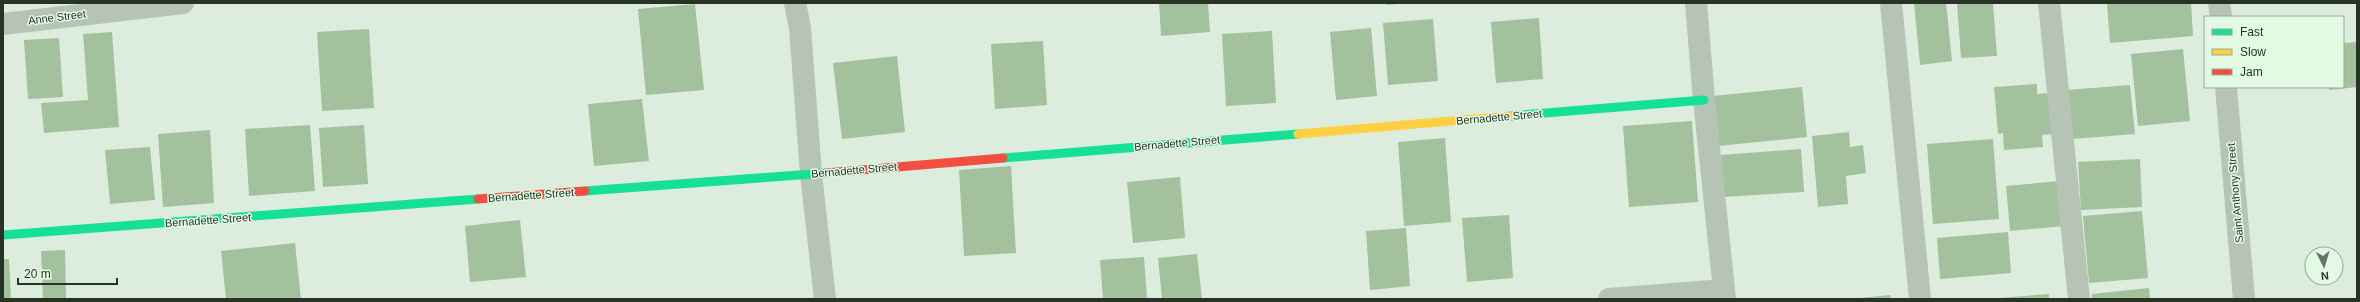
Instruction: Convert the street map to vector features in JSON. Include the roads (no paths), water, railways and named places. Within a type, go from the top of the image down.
[{"type":"street","name":"Anne Street","points":[[3,24],[183,3]]},
{"type":"street","points":[[795,3],[800,28],[811,174],[825,299]]},
{"type":"street","points":[[800,28],[804,3]]},
{"type":"street","points":[[1609,299],[1724,294],[1704,100],[1696,3]]},
{"type":"street","points":[[1891,3],[1920,299]]},
{"type":"street","points":[[2049,3],[2079,299]]},
{"type":"street","points":[[2219,3],[2221,16]]},
{"type":"street","name":"Saint Anthony Street","points":[[2226,88],[2244,299]]},
{"type":"street","name":"Bernadette Street","points":[[3,235],[811,174],[1704,100]]}]
